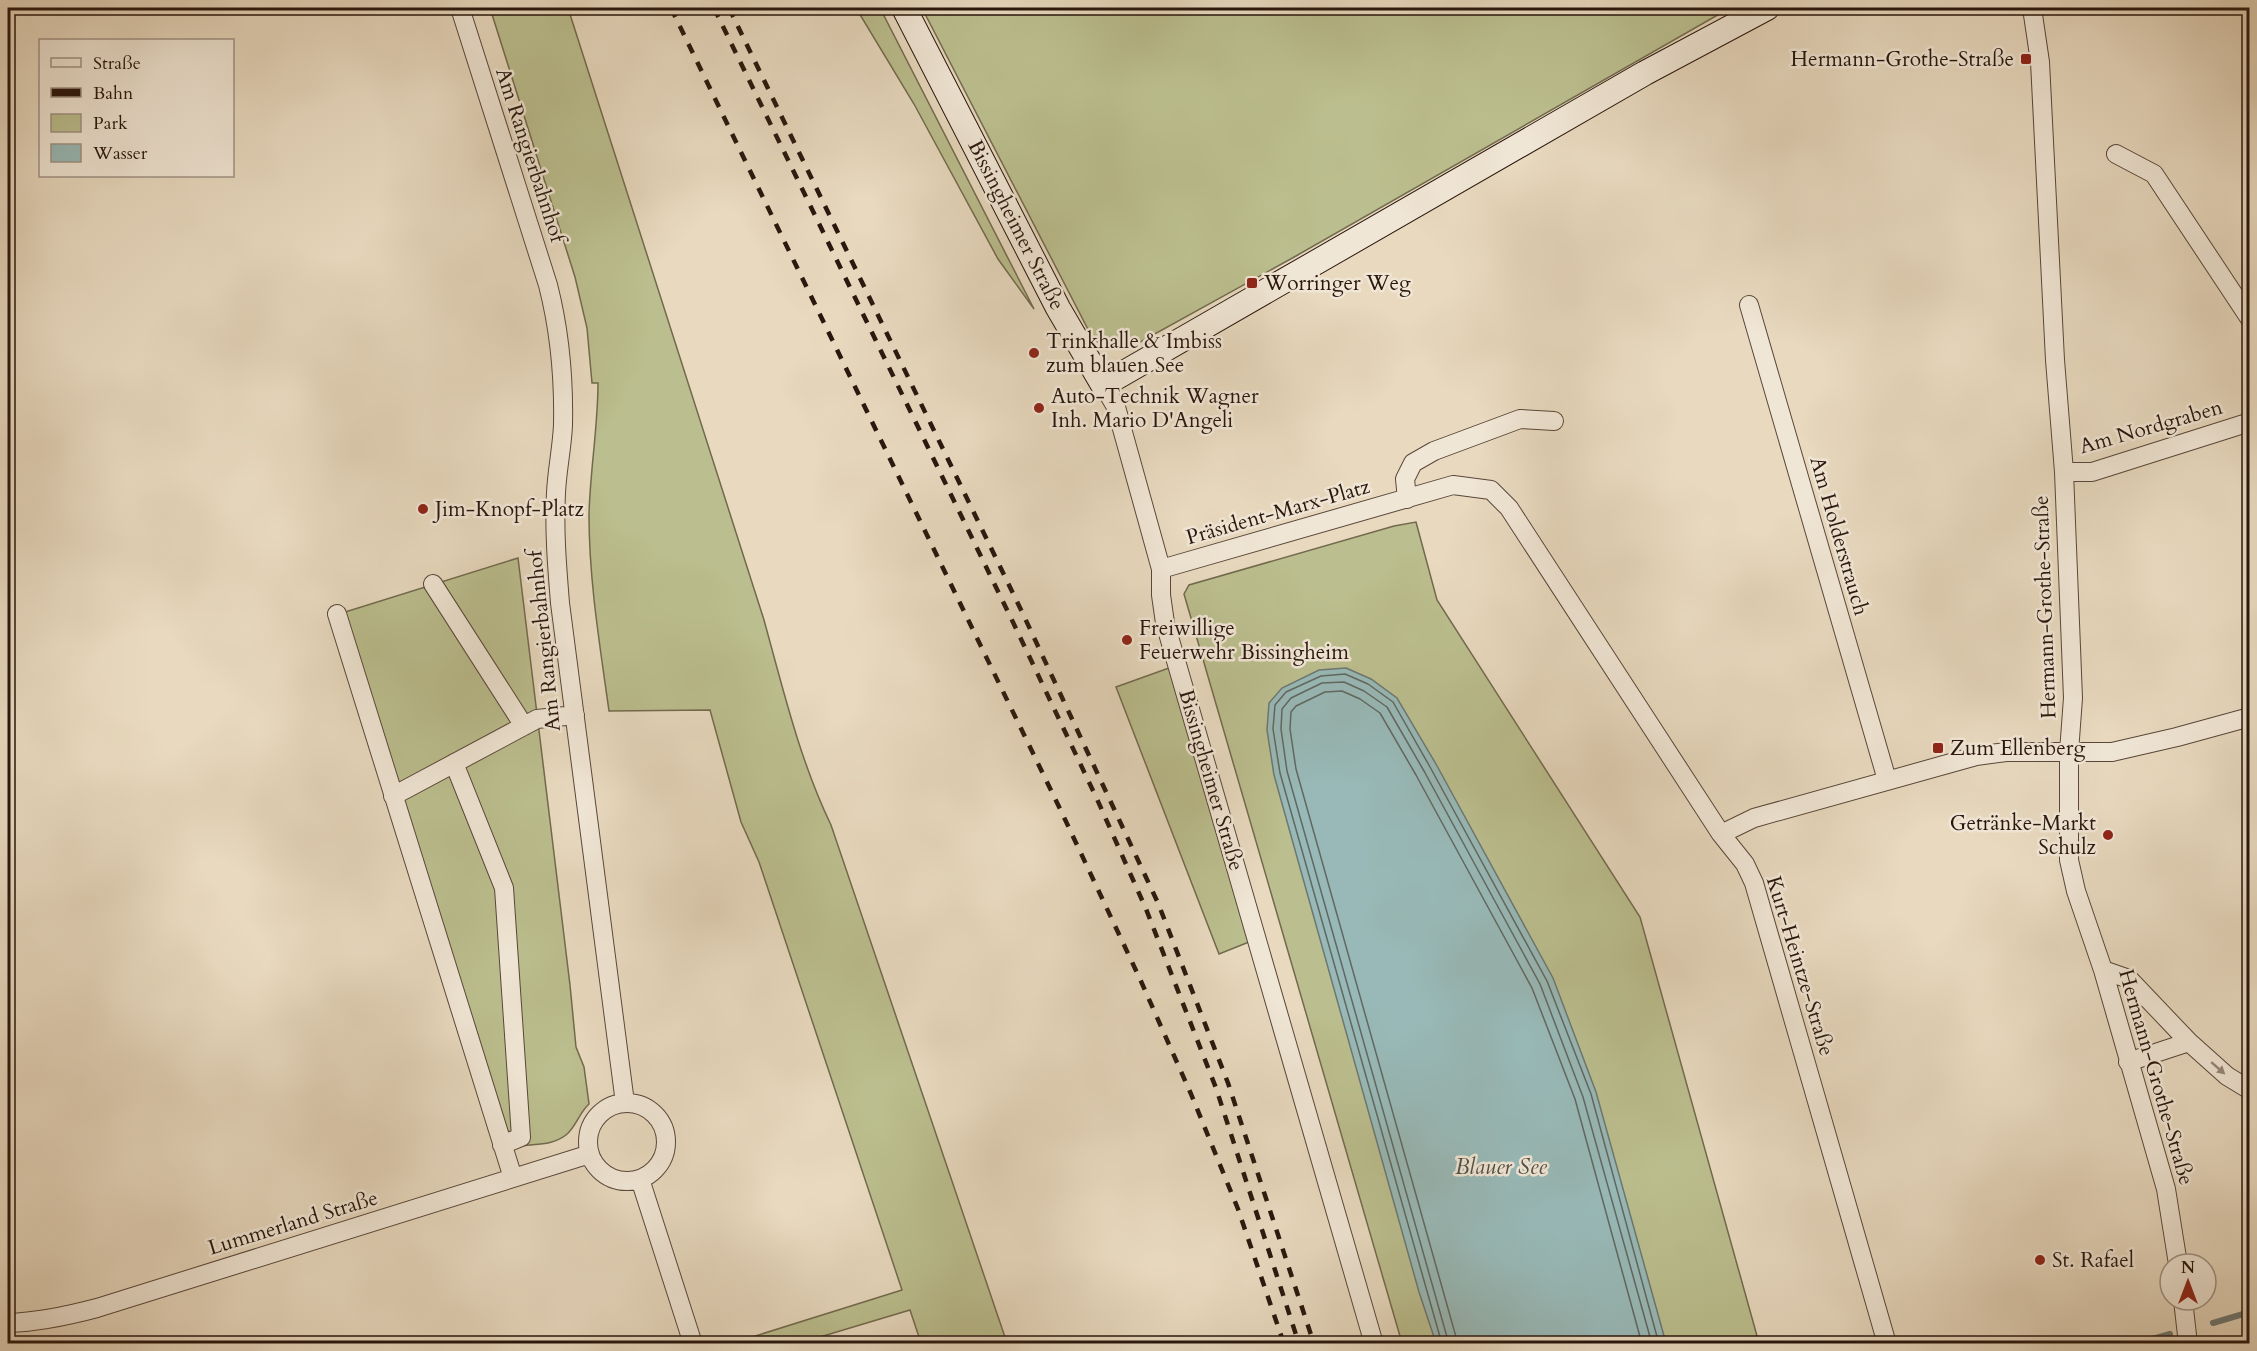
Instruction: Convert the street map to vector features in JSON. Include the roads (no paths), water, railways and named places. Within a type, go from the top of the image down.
[{"type":"street","name":"Am Rangierbahnhof","points":[[460,8],[558,323],[562,365],[563,427],[556,491],[555,528],[560,603],[625,1102]]},
{"type":"street","name":"Bissingheimer Straße","points":[[904,8],[1058,308],[1116,407],[1161,569],[1161,595],[1165,623],[1374,1344]]},
{"type":"street","points":[[1103,385],[1645,73],[1767,8]]},
{"type":"street","name":"Hermann-Grothe-Straße","points":[[2032,8],[2040,62],[2055,360],[2064,471],[2073,698],[2069,752],[2069,860],[2076,891],[2103,970],[2166,1189],[2176,1252]]},
{"type":"street","points":[[2116,154],[2154,174],[2250,319]]},
{"type":"street","name":"Am Holderstrauch","points":[[1749,305],[1887,780]]},
{"type":"street","points":[[1407,499],[1405,479],[1413,463],[1423,457],[1520,419],[1554,421]]},
{"type":"street","name":"Am Nordgraben","points":[[2064,471],[2092,471],[2250,422]]},
{"type":"street","name":"Präsident-Marx-Platz","points":[[1161,569],[1453,485],[1491,490]]},
{"type":"street","name":"Kurt-Heintze-Straße","points":[[1491,490],[1509,508],[1721,834],[1745,864],[1754,883],[1887,1344]]},
{"type":"street","points":[[433,584],[524,726]]},
{"type":"street","points":[[337,614],[513,1178]]},
{"type":"street","points":[[393,796],[537,719],[575,715]]},
{"type":"street","points":[[1721,834],[1754,818],[1976,756],[2006,752],[2112,752],[2250,717]]},
{"type":"street","points":[[454,763],[504,888],[521,1137],[502,1145]]},
{"type":"street","points":[[2103,970],[2128,979],[2189,1042],[2227,1076],[2250,1090]]},
{"type":"street","points":[[2128,1062],[2189,1042]]},
{"type":"street","points":[[625,1102],[641,1105],[654,1113],[665,1129],[667,1139],[663,1160],[649,1175],[624,1181],[610,1177],[594,1164],[590,1154],[589,1134],[592,1124],[606,1109],[625,1102]]},
{"type":"street","name":"Lummerland Straße","points":[[8,1323],[29,1323],[62,1318],[590,1154]]},
{"type":"street","points":[[640,1179],[693,1344]]},
{"type":"street","points":[[2184,1312],[2188,1344]]},
{"type":"water","name":"Blauer See","points":[[1346,668],[1371,679],[1397,698],[1436,764],[1553,978],[1596,1092],[1666,1343],[1436,1343],[1419,1292],[1274,775],[1267,730],[1269,703],[1282,688],[1319,670]]},
{"type":"waterway","points":[[2213,1323],[2250,1312]]},
{"type":"waterway","points":[[2135,1344],[2170,1334]]},
{"type":"railway","points":[[671,8],[1062,813],[1140,979],[1191,1094],[1238,1209],[1284,1344]]},
{"type":"railway","points":[[714,8],[1011,618],[1097,799],[1146,909],[1216,1088],[1299,1344]]},
{"type":"railway","points":[[729,8],[1023,614],[1158,903],[1228,1083],[1314,1344]]},
{"type":"place","name":"Hermann-Grothe-Straße","points":[[2026,59]]},
{"type":"place","name":"Worringer Weg","points":[[1252,283]]},
{"type":"place","name":"Trinkhalle & Imbiss zum blauen See","points":[[1034,353]]},
{"type":"place","name":"Auto-Technik Wagner Inh. Mario D'Angeli","points":[[1039,408]]},
{"type":"place","name":"Jim-Knopf-Platz","points":[[423,509]]},
{"type":"place","name":"Freiwillige Feuerwehr Bissingheim","points":[[1127,640]]},
{"type":"place","name":"Zum Ellenberg","points":[[1938,748]]},
{"type":"place","name":"Getränke-Markt Schulz","points":[[2108,835]]},
{"type":"place","name":"St. Rafael","points":[[2040,1260]]}]
